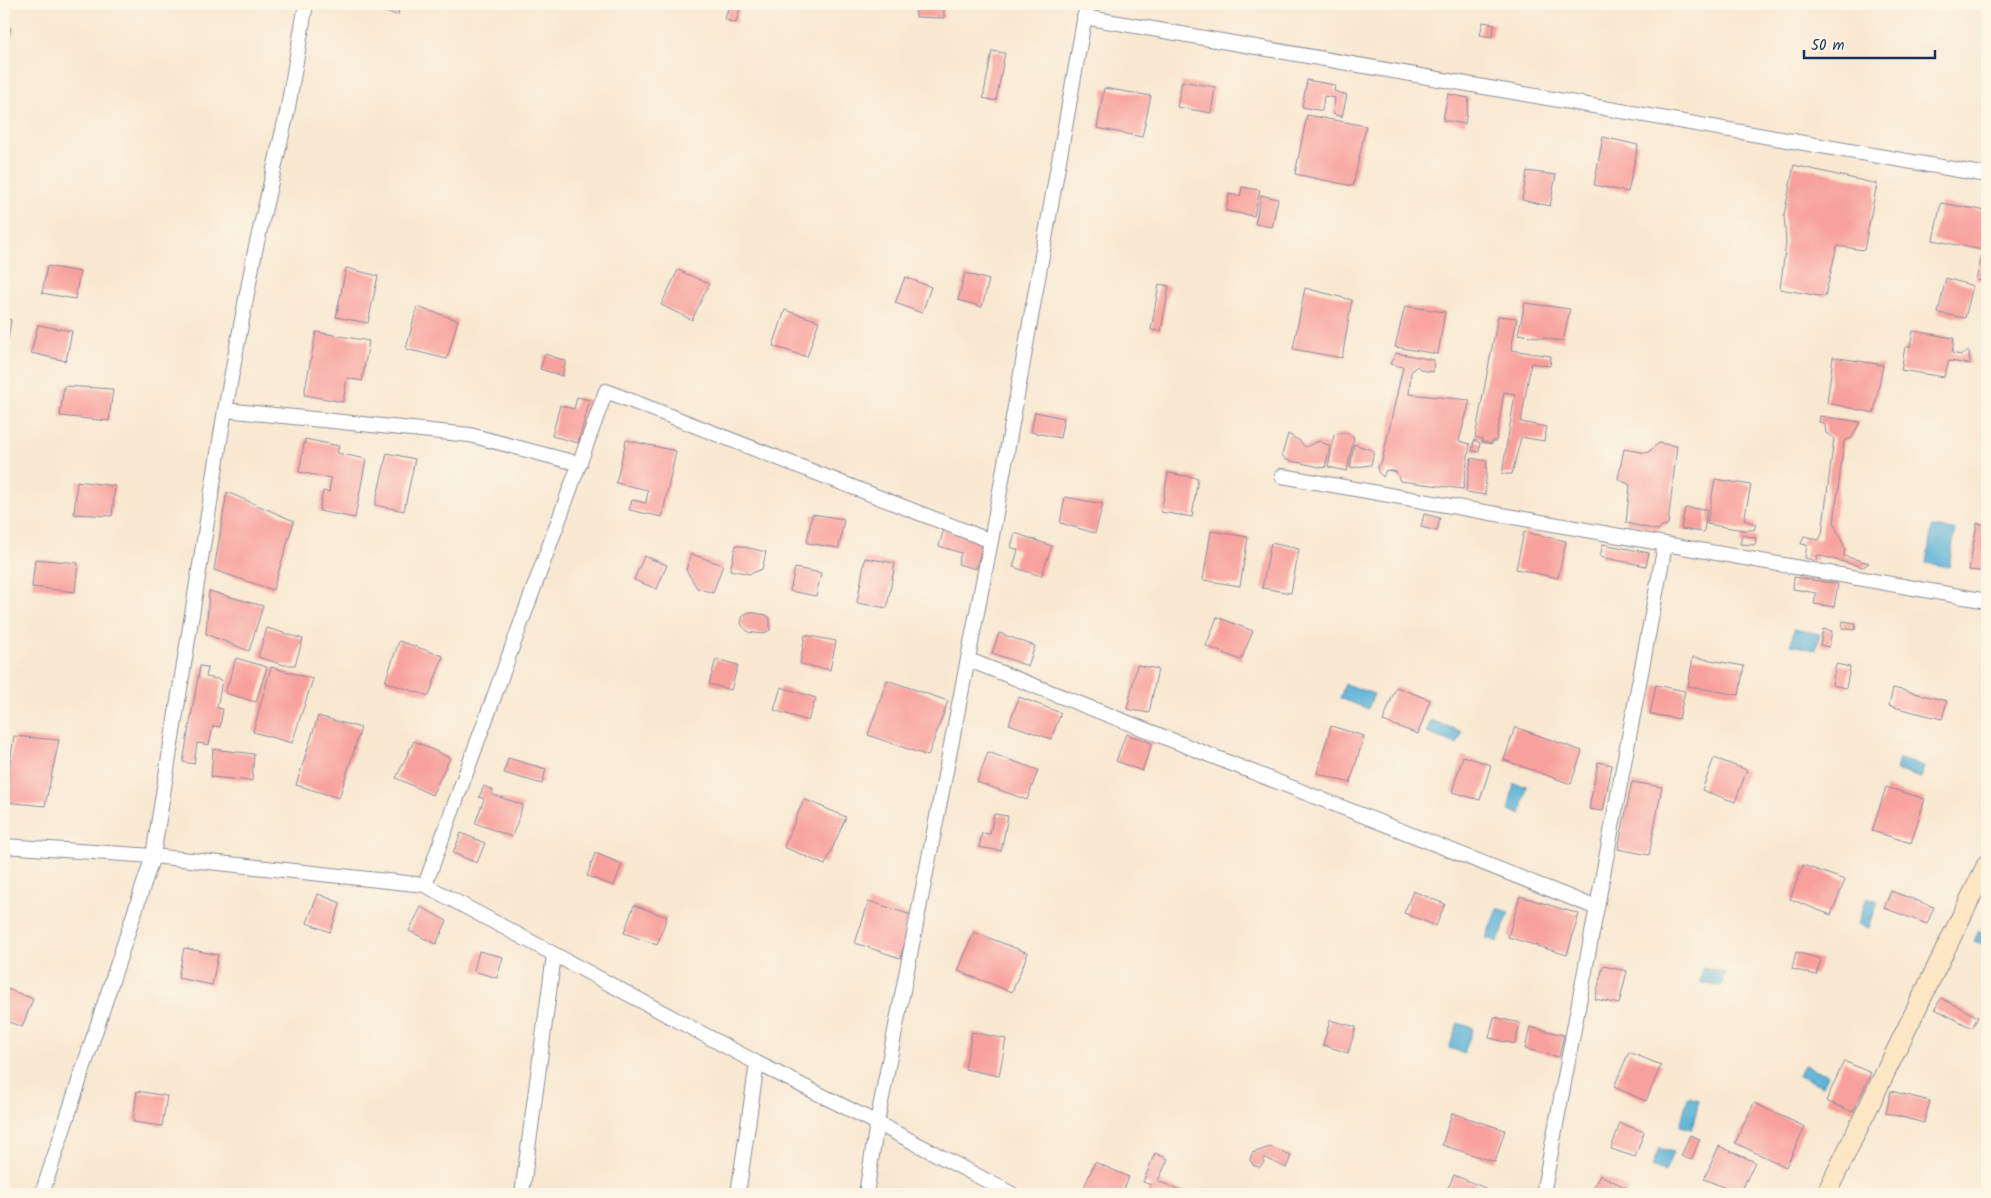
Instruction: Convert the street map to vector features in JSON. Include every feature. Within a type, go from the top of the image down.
[{"type":"street","points":[[42,1194],[152,856],[225,410],[255,251],[288,113],[306,4]]},
{"type":"street","points":[[866,1194],[877,1123],[969,660],[1085,11],[1987,175]]},
{"type":"street","points":[[425,885],[606,390],[991,541]]},
{"type":"street","points":[[225,410],[470,435],[580,464]]},
{"type":"street","points":[[1282,476],[1665,546],[1987,601]]},
{"type":"street","points":[[1543,1194],[1665,546]]},
{"type":"street","points":[[969,660],[1597,908]]},
{"type":"street","points":[[4,846],[152,856],[425,885],[757,1064],[877,1123],[1012,1194]]},
{"type":"street","points":[[1826,1194],[1987,864]]},
{"type":"street","points":[[522,1194],[554,955]]},
{"type":"street","points":[[738,1194],[757,1064]]},
{"type":"water","points":[[1932,527],[1955,530],[1949,567],[1926,563]]},
{"type":"water","points":[[1794,629],[1820,634],[1816,650],[1791,645]]},
{"type":"water","points":[[1345,684],[1374,694],[1368,709],[1340,698]]},
{"type":"water","points":[[1431,720],[1462,732],[1457,744],[1426,733]]},
{"type":"water","points":[[1899,759],[1924,766],[1921,778],[1896,770]]},
{"type":"water","points":[[1514,784],[1527,786],[1521,814],[1508,811]]},
{"type":"water","points":[[1867,897],[1878,901],[1869,928],[1858,924]]},
{"type":"water","points":[[1497,908],[1509,912],[1498,942],[1486,938]]},
{"type":"water","points":[[1979,930],[1987,934],[1987,947],[1974,941]]},
{"type":"water","points":[[1703,967],[1725,972],[1721,987],[1700,982]]},
{"type":"water","points":[[1458,1023],[1473,1028],[1464,1053],[1449,1048]]},
{"type":"water","points":[[1804,1065],[1828,1075],[1823,1086],[1799,1076]]},
{"type":"water","points":[[1688,1097],[1699,1100],[1692,1129],[1680,1126]]},
{"type":"water","points":[[1659,1148],[1673,1152],[1665,1172],[1652,1166]]},
{"type":"building","points":[[349,4],[400,4],[398,15]]},
{"type":"building","points":[[729,4],[741,4],[736,23],[725,20]]},
{"type":"building","points":[[916,4],[944,4],[944,18],[916,17]]},
{"type":"building","points":[[1483,22],[1495,24],[1492,37],[1480,35]]},
{"type":"building","points":[[4,26],[11,28],[6,52],[4,52]]},
{"type":"building","points":[[992,51],[1005,53],[996,101],[983,98]]},
{"type":"building","points":[[1307,80],[1335,85],[1334,91],[1347,95],[1342,117],[1333,114],[1335,98],[1324,96],[1322,111],[1302,107]]},
{"type":"building","points":[[1182,81],[1215,87],[1211,113],[1177,107]]},
{"type":"building","points":[[1104,88],[1151,96],[1142,137],[1097,128]]},
{"type":"building","points":[[1448,94],[1469,98],[1465,124],[1443,120]]},
{"type":"building","points":[[1307,115],[1366,126],[1353,186],[1295,174]]},
{"type":"building","points":[[1603,137],[1638,145],[1628,192],[1594,185]]},
{"type":"building","points":[[1794,165],[1877,184],[1864,250],[1837,246],[1825,297],[1780,289],[1786,243],[1784,215]]},
{"type":"building","points":[[1527,171],[1556,175],[1550,206],[1522,200]]},
{"type":"building","points":[[1242,187],[1260,190],[1254,216],[1226,211],[1229,194],[1240,196]]},
{"type":"building","points":[[1261,195],[1278,199],[1272,227],[1255,224]]},
{"type":"building","points":[[1941,203],[1987,211],[1987,251],[1933,240]]},
{"type":"building","points":[[1982,254],[1987,254],[1987,282],[1976,280]]},
{"type":"building","points":[[47,266],[80,272],[75,299],[42,293]]},
{"type":"building","points":[[346,268],[378,276],[368,323],[336,317]]},
{"type":"building","points":[[678,270],[709,284],[692,320],[661,305]]},
{"type":"building","points":[[965,273],[989,280],[982,307],[958,300]]},
{"type":"building","points":[[905,277],[931,287],[922,313],[895,303]]},
{"type":"building","points":[[1946,278],[1973,286],[1965,318],[1938,313]]},
{"type":"building","points":[[1159,284],[1169,286],[1161,331],[1151,330]]},
{"type":"building","points":[[1305,288],[1352,300],[1342,358],[1293,349]]},
{"type":"building","points":[[1525,303],[1570,309],[1563,341],[1518,334]]},
{"type":"building","points":[[1405,306],[1445,312],[1438,354],[1395,347]]},
{"type":"building","points":[[417,307],[458,320],[447,359],[406,349]]},
{"type":"building","points":[[785,310],[819,321],[807,357],[773,346]]},
{"type":"building","points":[[1498,316],[1517,318],[1511,350],[1551,356],[1550,366],[1531,363],[1521,422],[1547,427],[1544,441],[1521,437],[1512,474],[1502,474],[1515,394],[1504,392],[1496,441],[1492,441],[1492,444],[1482,442],[1482,439],[1475,437]]},
{"type":"building","points":[[4,318],[11,320],[5,358],[4,358]]},
{"type":"building","points":[[38,325],[72,331],[66,361],[31,353]]},
{"type":"building","points":[[1913,331],[1954,338],[1952,353],[1961,355],[1969,351],[1970,364],[1949,361],[1944,377],[1901,370],[1905,347],[1910,347]]},
{"type":"building","points":[[316,332],[369,341],[362,381],[347,378],[343,402],[304,395]]},
{"type":"building","points":[[1396,353],[1434,360],[1433,372],[1421,370],[1417,366],[1411,372],[1409,394],[1470,400],[1459,441],[1470,444],[1463,489],[1400,481],[1396,472],[1386,470],[1383,477],[1378,472],[1377,467],[1382,461],[1403,367],[1390,364]]},
{"type":"building","points":[[545,354],[566,361],[562,376],[540,369]]},
{"type":"building","points":[[1833,357],[1883,365],[1874,413],[1827,403]]},
{"type":"building","points":[[64,386],[113,389],[109,421],[60,416]]},
{"type":"building","points":[[577,397],[590,400],[578,443],[552,436],[560,405],[574,409]]},
{"type":"building","points":[[1035,412],[1064,418],[1060,438],[1031,432]]},
{"type":"building","points":[[1820,416],[1860,422],[1852,438],[1844,441],[1834,524],[1845,548],[1844,556],[1869,563],[1863,567],[1817,555],[1817,561],[1805,558],[1807,545],[1801,544],[1804,536],[1819,540],[1822,534],[1834,438],[1826,433],[1825,424],[1819,422]]},
{"type":"building","points":[[1345,432],[1354,437],[1347,471],[1328,467],[1334,435]]},
{"type":"building","points":[[1288,434],[1300,441],[1305,447],[1319,441],[1330,446],[1325,468],[1286,460],[1282,455]]},
{"type":"building","points":[[305,439],[339,446],[337,453],[366,459],[355,518],[319,511],[323,491],[329,492],[331,478],[299,472]]},
{"type":"building","points":[[626,440],[676,451],[662,517],[629,510],[632,500],[646,503],[648,490],[616,483]]},
{"type":"building","points":[[1474,440],[1480,443],[1479,452],[1472,451]]},
{"type":"building","points":[[1659,443],[1677,446],[1668,524],[1657,530],[1626,523],[1630,485],[1618,479],[1624,449],[1647,453]]},
{"type":"building","points":[[1354,444],[1374,451],[1371,465],[1350,468]]},
{"type":"building","points":[[387,453],[415,459],[404,511],[375,505]]},
{"type":"building","points":[[1471,458],[1487,461],[1485,495],[1466,492]]},
{"type":"building","points":[[1168,473],[1198,478],[1192,517],[1161,512]]},
{"type":"building","points":[[1715,479],[1751,485],[1744,520],[1756,524],[1754,530],[1707,524]]},
{"type":"building","points":[[77,481],[115,486],[112,516],[74,514]]},
{"type":"building","points":[[227,492],[294,521],[273,590],[214,570]]},
{"type":"building","points":[[1065,497],[1103,504],[1095,533],[1060,523]]},
{"type":"building","points":[[1685,508],[1707,509],[1704,532],[1681,529]]},
{"type":"building","points":[[812,514],[844,519],[839,548],[807,543]]},
{"type":"building","points":[[1424,514],[1440,518],[1437,531],[1421,527]]},
{"type":"building","points":[[1977,523],[1987,525],[1987,572],[1969,570]]},
{"type":"building","points":[[944,529],[984,541],[976,569],[958,564],[961,553],[939,546]]},
{"type":"building","points":[[1211,531],[1248,537],[1240,586],[1203,580]]},
{"type":"building","points":[[1524,532],[1566,541],[1558,578],[1516,569]]},
{"type":"building","points":[[1015,533],[1052,546],[1041,576],[1013,567],[1018,550],[1011,547]]},
{"type":"building","points":[[1742,535],[1756,538],[1755,545],[1740,544]]},
{"type":"building","points":[[1271,543],[1299,549],[1291,593],[1262,588]]},
{"type":"building","points":[[1603,544],[1649,553],[1646,566],[1600,557]]},
{"type":"building","points":[[736,545],[766,552],[762,569],[750,574],[730,570]]},
{"type":"building","points":[[691,554],[723,565],[713,593],[697,588],[686,570]]},
{"type":"building","points":[[644,556],[667,565],[657,589],[634,580]]},
{"type":"building","points":[[865,558],[895,563],[887,608],[857,603]]},
{"type":"building","points":[[35,559],[78,563],[75,592],[32,587]]},
{"type":"building","points":[[795,568],[821,573],[816,596],[790,591]]},
{"type":"building","points":[[1794,577],[1838,584],[1834,607],[1814,604],[1816,593],[1793,589]]},
{"type":"building","points":[[209,591],[263,606],[249,651],[206,634]]},
{"type":"building","points":[[749,612],[766,615],[770,618],[770,630],[763,634],[748,632],[741,624],[743,615]]},
{"type":"building","points":[[1217,617],[1253,631],[1241,660],[1206,646]]},
{"type":"building","points":[[1843,621],[1856,623],[1855,630],[1842,628]]},
{"type":"building","points":[[267,628],[303,639],[295,665],[284,665],[258,657]]},
{"type":"building","points":[[1823,629],[1832,631],[1829,647],[1820,645]]},
{"type":"building","points":[[999,633],[1035,646],[1028,666],[992,653]]},
{"type":"building","points":[[805,635],[836,641],[830,670],[800,664]]},
{"type":"building","points":[[399,641],[443,656],[429,696],[385,682]]},
{"type":"building","points":[[1693,657],[1744,666],[1739,695],[1688,686]]},
{"type":"building","points":[[236,658],[267,667],[256,702],[225,693]]},
{"type":"building","points":[[716,659],[738,665],[731,690],[709,684]]},
{"type":"building","points":[[1836,664],[1850,667],[1846,688],[1832,685]]},
{"type":"building","points":[[1137,665],[1158,669],[1149,713],[1127,709]]},
{"type":"building","points":[[200,666],[208,667],[206,677],[222,680],[217,708],[223,709],[220,727],[213,726],[209,745],[197,743],[194,764],[183,762]]},
{"type":"building","points":[[271,667],[313,679],[292,743],[253,732]]},
{"type":"building","points":[[887,680],[948,701],[928,756],[868,735]]},
{"type":"building","points":[[1656,685],[1685,691],[1679,719],[1650,714]]},
{"type":"building","points":[[781,687],[816,698],[808,721],[774,710]]},
{"type":"building","points":[[1396,687],[1430,700],[1418,734],[1383,721]]},
{"type":"building","points":[[1893,688],[1947,701],[1942,719],[1889,706]]},
{"type":"building","points":[[1019,697],[1061,713],[1051,739],[1009,724]]},
{"type":"building","points":[[318,716],[361,728],[339,798],[296,785]]},
{"type":"building","points":[[1331,726],[1364,736],[1350,783],[1317,773]]},
{"type":"building","points":[[1515,727],[1582,751],[1571,784],[1504,760]]},
{"type":"building","points":[[1126,734],[1152,743],[1142,771],[1116,761]]},
{"type":"building","points":[[14,736],[59,740],[45,806],[4,802]]},
{"type":"building","points":[[414,741],[450,758],[432,795],[396,778]]},
{"type":"building","points":[[213,749],[254,754],[252,781],[211,777]]},
{"type":"building","points":[[988,752],[1038,770],[1027,800],[977,782]]},
{"type":"building","points":[[1463,756],[1491,765],[1480,800],[1452,792]]},
{"type":"building","points":[[508,758],[546,769],[542,784],[504,773]]},
{"type":"building","points":[[1714,758],[1747,770],[1735,802],[1702,790]]},
{"type":"building","points":[[1598,762],[1612,765],[1603,811],[1589,809]]},
{"type":"building","points":[[1632,782],[1662,787],[1649,855],[1618,849]]},
{"type":"building","points":[[484,786],[493,790],[491,794],[523,805],[512,837],[475,823],[484,799],[479,797]]},
{"type":"building","points":[[1886,787],[1925,799],[1911,843],[1872,831]]},
{"type":"building","points":[[804,799],[846,817],[825,865],[784,847]]},
{"type":"building","points":[[994,814],[1008,816],[1001,851],[979,847],[982,833],[990,834]]},
{"type":"building","points":[[461,833],[485,843],[477,863],[453,853]]},
{"type":"building","points":[[595,853],[622,864],[614,886],[587,876]]},
{"type":"building","points":[[1803,865],[1845,880],[1831,915],[1790,899]]},
{"type":"building","points":[[1413,891],[1445,904],[1436,926],[1404,913]]},
{"type":"building","points":[[1891,891],[1934,907],[1927,924],[1884,908]]},
{"type":"building","points":[[318,894],[341,903],[330,932],[307,923]]},
{"type":"building","points":[[1520,896],[1579,914],[1567,955],[1508,937]]},
{"type":"building","points":[[869,901],[914,916],[900,958],[855,943]]},
{"type":"building","points":[[634,905],[667,917],[657,945],[624,933]]},
{"type":"building","points":[[421,907],[447,921],[436,944],[409,931]]},
{"type":"building","points":[[974,932],[1028,953],[1012,992],[958,971]]},
{"type":"building","points":[[184,948],[218,955],[212,985],[178,978]]},
{"type":"building","points":[[479,951],[503,957],[497,978],[474,971]]},
{"type":"building","points":[[1796,952],[1821,959],[1816,975],[1792,969]]},
{"type":"building","points":[[1603,966],[1627,971],[1619,1004],[1595,999]]},
{"type":"building","points":[[5,988],[33,999],[22,1027],[4,1020]]},
{"type":"building","points":[[1941,998],[1978,1017],[1972,1028],[1935,1009]]},
{"type":"building","points":[[1494,1017],[1520,1023],[1515,1044],[1489,1038]]},
{"type":"building","points":[[1330,1020],[1356,1027],[1348,1053],[1323,1045]]},
{"type":"building","points":[[1530,1027],[1564,1035],[1559,1057],[1525,1049]]},
{"type":"building","points":[[972,1032],[1006,1039],[999,1076],[965,1069]]},
{"type":"building","points":[[1629,1052],[1661,1065],[1646,1101],[1614,1087]]},
{"type":"building","points":[[1844,1061],[1871,1073],[1853,1112],[1826,1101]]},
{"type":"building","points":[[137,1091],[167,1096],[162,1126],[133,1122]]},
{"type":"building","points":[[1891,1091],[1930,1101],[1924,1123],[1886,1113]]},
{"type":"building","points":[[1754,1103],[1805,1127],[1786,1167],[1735,1143]]},
{"type":"building","points":[[1452,1113],[1505,1130],[1495,1162],[1442,1145]]},
{"type":"building","points":[[1620,1123],[1644,1132],[1635,1157],[1611,1149]]},
{"type":"building","points":[[1690,1135],[1700,1139],[1691,1160],[1681,1156]]},
{"type":"building","points":[[1719,1146],[1755,1162],[1740,1194],[1704,1179]]},
{"type":"building","points":[[1270,1147],[1291,1156],[1286,1168],[1264,1157],[1264,1162],[1260,1167],[1254,1166],[1250,1160],[1252,1153]]},
{"type":"building","points":[[1155,1153],[1168,1159],[1158,1181],[1190,1194],[1146,1194],[1151,1185],[1143,1182]]},
{"type":"building","points":[[1095,1162],[1129,1177],[1122,1194],[1081,1194]]},
{"type":"building","points":[[1454,1175],[1485,1188],[1483,1194],[1445,1194]]},
{"type":"building","points":[[1600,1175],[1629,1189],[1626,1194],[1590,1194]]}]
